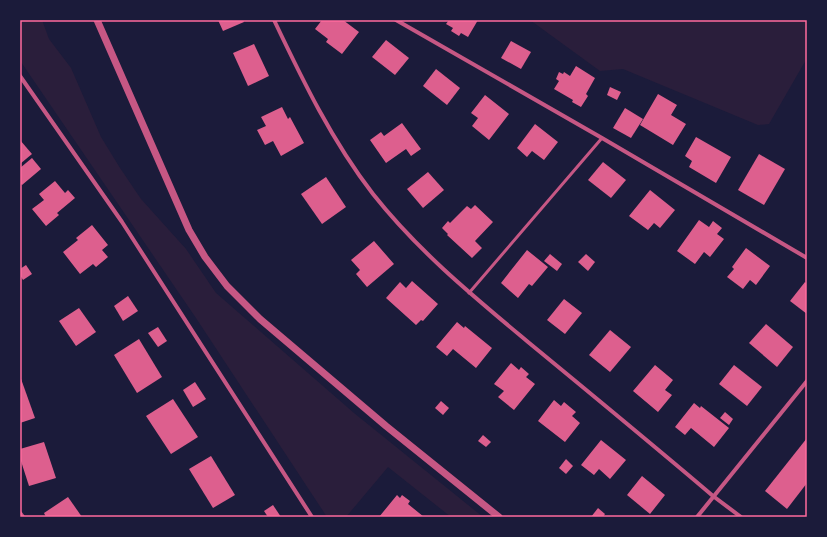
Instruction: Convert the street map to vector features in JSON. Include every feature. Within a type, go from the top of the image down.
[{"type":"street","points":[[97,20],[189,230],[205,257],[227,286],[260,319],[312,364],[499,517]]},
{"type":"street","points":[[274,20],[307,89],[338,143],[373,194],[414,242],[469,292],[713,496],[741,517]]},
{"type":"street","points":[[396,20],[807,258]]},
{"type":"street","points":[[20,76],[122,222],[312,517]]},
{"type":"street","points":[[697,517],[807,381]]},
{"type":"street","points":[[20,513],[23,517]]},
{"type":"lane","points":[[469,292],[602,138]]},
{"type":"shaded area","points":[[20,20],[42,20],[49,39],[71,68],[101,137],[120,168],[141,199],[186,249],[216,293],[354,413],[483,517],[451,517],[388,467],[346,517],[327,517],[196,318],[21,62]]},
{"type":"shaded area","points":[[530,20],[807,20],[807,58],[769,124],[758,125],[623,69],[600,71]]},
{"type":"building","points":[[218,20],[243,20],[244,22],[223,31]]},
{"type":"building","points":[[322,20],[343,20],[359,32],[342,54],[326,42],[328,39],[315,29]]},
{"type":"building","points":[[449,20],[478,20],[468,37],[461,33],[459,36],[451,31],[453,28],[446,24]]},
{"type":"building","points":[[386,40],[409,58],[395,75],[372,57]]},
{"type":"building","points":[[511,41],[531,52],[521,69],[501,58]]},
{"type":"building","points":[[254,44],[269,76],[248,86],[233,53]]},
{"type":"building","points":[[576,66],[595,78],[586,94],[588,96],[581,107],[572,102],[573,100],[554,89],[559,81],[556,79],[559,72],[563,74],[564,72],[570,76]]},
{"type":"building","points":[[436,69],[460,88],[447,105],[423,86]]},
{"type":"building","points":[[610,87],[621,92],[617,100],[607,95]]},
{"type":"building","points":[[658,94],[677,105],[671,115],[686,124],[673,145],[640,125]]},
{"type":"building","points":[[485,95],[509,114],[489,140],[472,126],[478,118],[471,113]]},
{"type":"building","points":[[282,107],[288,119],[290,117],[304,143],[281,156],[273,141],[265,145],[257,130],[266,126],[261,117]]},
{"type":"building","points":[[625,108],[643,119],[631,138],[613,128]]},
{"type":"building","points":[[402,123],[421,149],[411,156],[406,149],[386,163],[370,140],[381,132],[384,136]]},
{"type":"building","points":[[535,124],[558,142],[544,160],[532,151],[527,157],[517,148]]},
{"type":"building","points":[[696,137],[731,157],[716,183],[689,167],[692,161],[685,156]]},
{"type":"building","points":[[20,140],[32,154],[20,164]]},
{"type":"building","points":[[759,154],[785,169],[764,205],[738,190]]},
{"type":"building","points":[[32,158],[41,169],[22,185],[20,183],[20,168]]},
{"type":"building","points":[[603,162],[626,180],[611,198],[588,180]]},
{"type":"building","points":[[428,172],[444,190],[423,208],[407,189]]},
{"type":"building","points":[[326,177],[346,207],[322,224],[301,194]]},
{"type":"building","points":[[55,181],[65,193],[68,190],[75,198],[57,213],[59,215],[46,226],[32,209],[44,200],[39,194]]},
{"type":"building","points":[[650,190],[675,210],[660,228],[654,223],[648,230],[629,216]]},
{"type":"building","points":[[475,205],[493,222],[475,241],[482,248],[472,258],[447,235],[448,234],[442,228],[448,221],[450,223],[467,206],[471,209]]},
{"type":"building","points":[[699,220],[709,227],[713,221],[722,228],[717,234],[724,239],[710,257],[704,252],[695,264],[677,251]]},
{"type":"building","points":[[92,225],[108,245],[102,250],[108,257],[96,267],[93,264],[80,274],[63,252],[78,240],[76,238]]},
{"type":"building","points":[[374,241],[394,264],[367,287],[356,274],[360,270],[351,260]]},
{"type":"building","points":[[746,248],[770,266],[756,285],[750,280],[743,289],[727,277],[734,269],[732,267]]},
{"type":"building","points":[[527,250],[548,267],[532,286],[529,284],[518,298],[501,283]]},
{"type":"building","points":[[550,254],[562,264],[557,271],[544,261]]},
{"type":"building","points":[[586,254],[595,262],[588,271],[578,262]]},
{"type":"building","points":[[26,265],[32,274],[23,280],[20,275],[20,269]]},
{"type":"building","points":[[412,281],[438,304],[423,321],[421,320],[416,325],[386,298],[400,282],[406,288]]},
{"type":"building","points":[[805,282],[807,284],[807,314],[790,301]]},
{"type":"building","points":[[128,296],[138,311],[123,321],[114,306]]},
{"type":"building","points":[[564,299],[582,313],[565,334],[547,320]]},
{"type":"building","points":[[79,308],[96,332],[76,346],[59,321]]},
{"type":"building","points":[[457,322],[464,328],[465,326],[492,348],[476,368],[453,349],[447,356],[436,347]]},
{"type":"building","points":[[766,324],[793,347],[777,367],[749,343]]},
{"type":"building","points":[[158,327],[167,341],[158,347],[148,333]]},
{"type":"building","points":[[610,330],[631,347],[610,372],[589,355]]},
{"type":"building","points":[[139,339],[162,377],[137,393],[114,355]]},
{"type":"building","points":[[511,363],[519,370],[521,367],[529,374],[526,377],[535,384],[514,410],[498,397],[504,391],[494,384]]},
{"type":"building","points":[[655,365],[673,380],[665,390],[672,395],[658,412],[633,391]]},
{"type":"building","points":[[734,365],[762,387],[747,406],[719,384]]},
{"type":"building","points":[[20,376],[35,418],[20,423]]},
{"type":"building","points":[[195,382],[206,399],[193,407],[183,390]]},
{"type":"building","points":[[173,399],[198,437],[171,454],[146,416]]},
{"type":"building","points":[[554,400],[561,406],[564,402],[576,412],[572,416],[580,423],[565,442],[538,421]]},
{"type":"building","points":[[441,401],[449,408],[443,415],[435,408]]},
{"type":"building","points":[[694,403],[700,408],[701,406],[729,428],[714,447],[691,428],[685,435],[675,427]]},
{"type":"building","points":[[725,412],[733,419],[729,425],[720,418]]},
{"type":"building","points":[[483,435],[491,442],[486,447],[478,441]]},
{"type":"building","points":[[807,438],[807,483],[787,509],[765,491]]},
{"type":"building","points":[[601,440],[626,460],[610,479],[599,469],[594,475],[581,465]]},
{"type":"building","points":[[44,442],[56,478],[29,486],[20,458],[20,449]]},
{"type":"building","points":[[211,456],[235,495],[213,508],[189,469]]},
{"type":"building","points":[[566,459],[573,466],[566,474],[559,468]]},
{"type":"building","points":[[642,476],[665,495],[650,514],[627,495]]},
{"type":"building","points":[[397,495],[400,498],[402,495],[410,501],[408,504],[424,517],[379,517]]},
{"type":"building","points":[[68,497],[82,517],[46,517],[44,513]]},
{"type":"building","points":[[273,505],[281,517],[268,517],[264,511]]},
{"type":"building","points":[[598,508],[605,514],[603,517],[591,517]]}]
